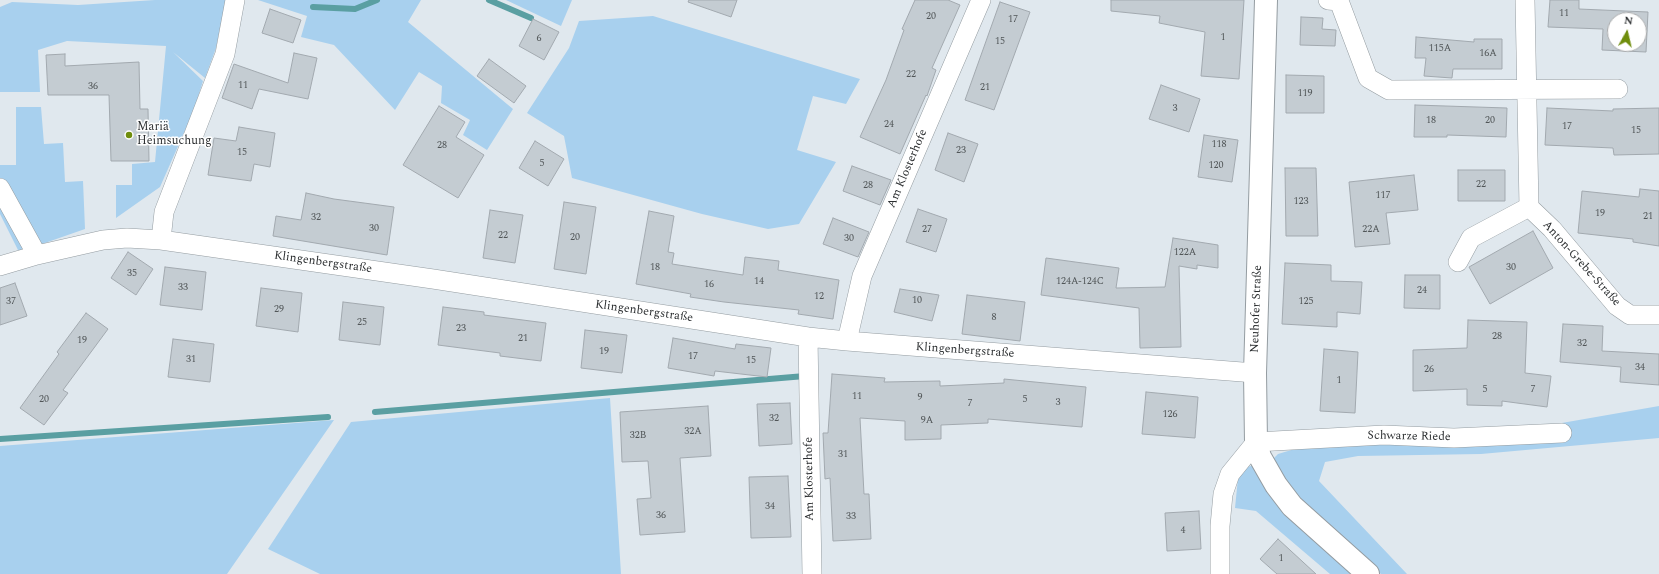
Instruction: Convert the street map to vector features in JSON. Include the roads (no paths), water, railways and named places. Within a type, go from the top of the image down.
[{"type":"street","points":[[161,240],[164,212],[225,54],[235,0]]},
{"type":"street","name":"Am Klosterhofe","points":[[847,341],[862,276],[981,0]]},
{"type":"street","name":"Neuhofer Straße","points":[[1266,0],[1255,373],[1256,442],[1260,457],[1276,485],[1292,506],[1368,574]]},
{"type":"street","points":[[1328,0],[1339,1],[1368,78],[1388,90],[1618,88]]},
{"type":"street","points":[[1458,262],[1471,238],[1529,207],[1525,0]]},
{"type":"street","points":[[0,188],[37,255]]},
{"type":"street","name":"Anton-Grebe-Straße","points":[[1529,207],[1552,229],[1617,306],[1630,315],[1659,315]]},
{"type":"street","name":"Klingenbergstraße","points":[[0,266],[37,255],[103,240],[127,238],[161,240],[433,279],[808,337],[1255,373]]},
{"type":"street","name":"Am Klosterhofe","points":[[808,337],[812,574]]},
{"type":"street","name":"Schwarze Riede","points":[[1256,442],[1384,435],[1454,438],[1562,433]]},
{"type":"street","points":[[1220,574],[1220,519],[1223,494],[1230,474],[1256,442]]},
{"type":"waterway","points":[[313,7],[355,9],[377,0]]},
{"type":"waterway","points":[[489,0],[531,18]]},
{"type":"waterway","points":[[375,412],[805,376]]},
{"type":"waterway","points":[[0,439],[328,417]]},
{"type":"place","name":"Mariä Heimsuchung","points":[[129,135]]}]
